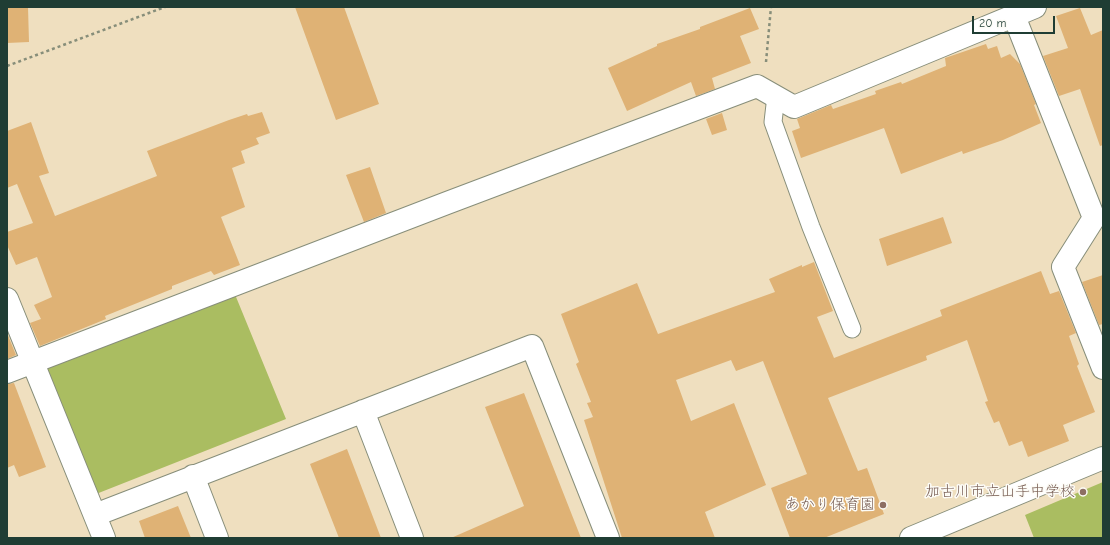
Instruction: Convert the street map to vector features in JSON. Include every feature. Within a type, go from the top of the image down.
[{"type":"street","points":[[7,372],[440,205],[757,86],[794,107],[1035,7]]},
{"type":"street","points":[[1014,16],[1094,218],[1063,267],[1103,368]]},
{"type":"street","points":[[7,299],[104,538]]},
{"type":"street","points":[[95,515],[532,346],[608,538]]},
{"type":"street","points":[[363,411],[412,538]]},
{"type":"street","points":[[911,538],[1103,458]]},
{"type":"street","points":[[193,476],[217,538]]},
{"type":"lane","points":[[770,93],[773,122],[811,227],[852,329]]},
{"type":"path","points":[[153,11],[154,7]]},
{"type":"path","points":[[7,66],[165,7]]},
{"type":"path","points":[[770,93],[771,7]]},
{"type":"green space","points":[[234,292],[286,419],[91,496],[40,366]]},
{"type":"green space","name":"加古川市立山手中学校","points":[[1103,482],[1103,538],[1034,538],[1025,515]]},
{"type":"building","points":[[7,7],[28,7],[29,42],[7,43]]},
{"type":"building","points":[[295,7],[344,7],[379,104],[336,120]]},
{"type":"building","points":[[750,8],[759,29],[740,36],[751,63],[712,78],[715,89],[696,96],[691,82],[627,111],[608,68],[657,46],[657,44],[700,29],[700,27]]},
{"type":"building","points":[[1080,8],[1091,35],[1103,30],[1103,145],[1100,146],[1080,89],[1059,96],[1043,56],[1068,48],[1056,16]]},
{"type":"building","points":[[986,44],[988,49],[997,46],[1001,58],[1010,54],[1020,64],[1036,104],[1034,105],[1041,123],[1003,140],[963,154],[962,151],[901,174],[884,128],[801,158],[792,131],[800,128],[797,119],[831,105],[833,109],[876,94],[875,91],[901,82],[902,84],[946,66],[945,58]]},
{"type":"building","points":[[262,112],[270,133],[256,138],[259,144],[241,151],[245,163],[232,168],[245,207],[221,217],[240,265],[214,275],[211,271],[172,286],[172,289],[105,316],[106,319],[40,346],[30,323],[41,319],[34,305],[52,297],[37,257],[16,265],[7,245],[7,232],[33,223],[17,184],[7,188],[7,131],[31,122],[49,173],[39,176],[55,216],[157,176],[147,151],[229,120],[247,114],[248,116]]},
{"type":"building","points":[[722,113],[727,130],[712,135],[706,119]]},
{"type":"building","points":[[370,167],[386,213],[364,222],[346,175]]},
{"type":"building","points":[[943,217],[952,243],[887,266],[879,239]]},
{"type":"building","points":[[814,262],[833,311],[817,317],[834,358],[942,316],[940,310],[1041,271],[1050,294],[1059,291],[1076,333],[1069,336],[1079,364],[1077,366],[1095,412],[1063,425],[1069,441],[1028,457],[1022,441],[1009,446],[999,421],[994,423],[985,402],[988,401],[967,340],[926,356],[927,360],[828,398],[858,471],[867,468],[884,514],[824,538],[790,538],[771,488],[807,474],[763,361],[736,371],[731,360],[676,380],[691,421],[734,403],[766,485],[705,512],[715,538],[622,538],[584,420],[593,417],[587,403],[591,402],[576,364],[579,362],[561,314],[637,283],[658,334],[775,292],[769,279],[802,265],[802,267]]},
{"type":"building","points":[[1103,275],[1103,324],[1099,325],[1082,282]]},
{"type":"building","points":[[7,333],[16,355],[7,359]]},
{"type":"building","points":[[14,383],[46,467],[19,477],[14,465],[7,468],[7,384]]},
{"type":"building","points":[[524,393],[581,538],[451,538],[524,506],[485,407]]},
{"type":"building","points":[[347,449],[381,538],[339,538],[310,464]]},
{"type":"building","points":[[178,506],[191,538],[145,538],[139,521]]},
{"type":"place","name":"加古川市立山手中学校","points":[[1083,492]]},
{"type":"place","name":"あかり保育園","points":[[883,505]]}]
